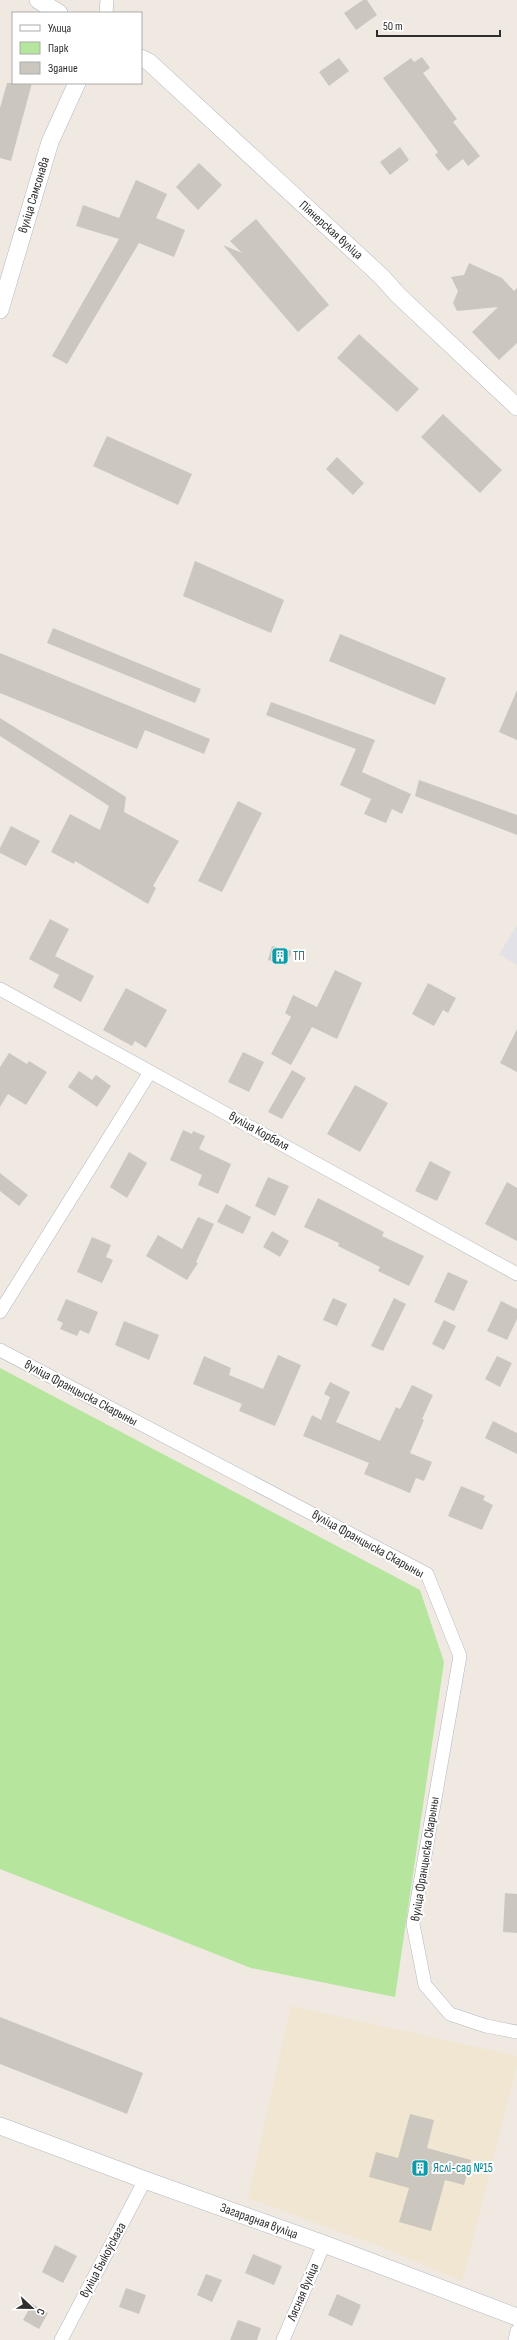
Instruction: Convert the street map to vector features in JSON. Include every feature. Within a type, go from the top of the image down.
[{"type":"street","points":[[38,0],[57,12]]},
{"type":"street","points":[[106,12],[107,0]]},
{"type":"street","name":"Піянерская вуліца","points":[[142,58],[149,62],[382,277],[398,295],[517,407]]},
{"type":"street","name":"вуліца Самсонава","points":[[0,310],[50,142],[77,84]]},
{"type":"street","name":"вуліца Корбаля","points":[[0,989],[517,1274]]},
{"type":"street","points":[[0,1312],[150,1072]]},
{"type":"street","name":"вуліца Францыска Скарыны","points":[[0,1350],[427,1574],[460,1656],[413,1924],[425,1985],[450,2014],[486,2026],[517,2032]]},
{"type":"street","name":"Загарадная вуліца","points":[[0,2126],[324,2244],[517,2317]]},
{"type":"street","name":"вуліца Быкоўскага","points":[[61,2340],[145,2180]]},
{"type":"street","name":"Лясная вуліца","points":[[283,2340],[324,2244]]},
{"type":"street","points":[[515,2340],[517,2331]]},
{"type":"shaded area","points":[[517,925],[517,965],[499,954]]},
{"type":"shaded area","points":[[291,2006],[517,2056],[517,2066],[462,2281],[379,2246],[248,2198]]},
{"type":"green space","points":[[0,1368],[420,1590],[444,1662],[395,1997],[251,1968],[0,1869]]},
{"type":"building","points":[[363,0],[367,0],[377,15],[356,30],[344,13]]},
{"type":"building","points":[[422,57],[430,68],[423,73],[457,119],[453,122],[480,156],[468,166],[463,159],[448,171],[435,155],[438,152],[383,78],[411,58],[414,62]]},
{"type":"building","points":[[339,58],[349,71],[329,86],[319,72]]},
{"type":"building","points":[[7,83],[32,84],[11,161],[0,158],[0,108]]},
{"type":"building","points":[[400,147],[409,160],[390,175],[380,162]]},
{"type":"building","points":[[199,163],[222,185],[198,210],[176,187]]},
{"type":"building","points":[[136,180],[167,194],[156,218],[185,230],[174,257],[139,243],[67,364],[52,356],[119,239],[76,226],[83,205],[119,218]]},
{"type":"building","points":[[256,219],[329,305],[298,332],[223,245],[242,253],[230,241]]},
{"type":"building","points":[[469,263],[502,278],[514,291],[517,288],[517,343],[499,360],[472,332],[498,307],[457,311],[453,303],[458,291],[451,277],[464,275]]},
{"type":"building","points":[[359,334],[419,389],[397,412],[337,358]]},
{"type":"building","points":[[443,414],[502,470],[480,493],[421,437]]},
{"type":"building","points":[[107,436],[192,474],[178,505],[93,466]]},
{"type":"building","points":[[337,457],[364,483],[353,495],[326,469]]},
{"type":"building","points":[[195,561],[284,600],[271,633],[183,596]]},
{"type":"building","points":[[53,628],[201,689],[195,703],[47,643]]},
{"type":"building","points":[[340,634],[446,678],[435,705],[329,661]]},
{"type":"building","points":[[0,653],[210,739],[204,754],[145,730],[137,749],[0,693]]},
{"type":"building","points":[[517,690],[517,740],[499,732]]},
{"type":"building","points":[[271,702],[375,740],[362,772],[411,794],[402,814],[392,809],[386,823],[364,814],[371,799],[340,785],[356,749],[266,715]]},
{"type":"building","points":[[0,718],[126,797],[124,812],[179,841],[153,886],[156,888],[148,904],[75,861],[74,864],[51,852],[70,814],[100,830],[109,806],[0,736]]},
{"type":"building","points":[[419,780],[517,815],[517,835],[415,796]]},
{"type":"building","points":[[238,801],[262,813],[222,892],[198,881]]},
{"type":"building","points":[[11,826],[40,841],[26,866],[0,853],[0,848]]},
{"type":"building","points":[[50,919],[69,929],[55,956],[94,976],[81,1002],[53,987],[59,975],[29,959]]},
{"type":"building","name":"ТП","points":[[272,946],[292,951],[286,965],[268,960]]},
{"type":"building","points":[[335,970],[362,983],[337,1039],[312,1027],[291,1065],[271,1054],[291,1017],[285,1013],[293,995],[317,1007]]},
{"type":"building","points":[[428,983],[456,998],[448,1013],[443,1010],[434,1026],[412,1014]]},
{"type":"building","points":[[126,988],[167,1010],[146,1048],[135,1041],[132,1046],[103,1030]]},
{"type":"building","points":[[517,1029],[517,1072],[500,1063]]},
{"type":"building","points":[[243,1052],[264,1062],[249,1092],[228,1082]]},
{"type":"building","points":[[9,1053],[27,1064],[29,1061],[47,1072],[26,1105],[8,1094],[0,1107],[0,1067]]},
{"type":"building","points":[[292,1070],[306,1078],[282,1119],[268,1112]]},
{"type":"building","points":[[79,1071],[92,1080],[96,1075],[111,1086],[97,1107],[68,1087]]},
{"type":"building","points":[[355,1085],[388,1103],[360,1152],[327,1134]]},
{"type":"building","points":[[183,1130],[192,1134],[193,1131],[205,1136],[199,1149],[231,1164],[218,1194],[198,1185],[202,1175],[170,1160]]},
{"type":"building","points":[[129,1152],[147,1163],[127,1198],[110,1187]]},
{"type":"building","points":[[430,1161],[451,1172],[437,1201],[415,1191]]},
{"type":"building","points":[[0,1173],[28,1195],[19,1206],[0,1191]]},
{"type":"building","points":[[268,1177],[289,1186],[275,1216],[255,1206]]},
{"type":"building","points":[[507,1182],[517,1188],[517,1241],[485,1224]]},
{"type":"building","points":[[318,1198],[384,1232],[382,1236],[424,1256],[409,1286],[378,1271],[380,1267],[338,1246],[339,1243],[304,1227]]},
{"type":"building","points":[[226,1204],[251,1217],[243,1234],[217,1222]]},
{"type":"building","points":[[198,1217],[214,1224],[196,1262],[198,1263],[187,1280],[146,1256],[158,1235],[182,1249]]},
{"type":"building","points":[[272,1231],[289,1241],[280,1257],[263,1247]]},
{"type":"building","points":[[92,1237],[111,1245],[106,1257],[113,1260],[102,1283],[77,1272]]},
{"type":"building","points":[[448,1272],[468,1281],[454,1311],[434,1302]]},
{"type":"building","points":[[333,1298],[347,1304],[337,1326],[323,1320]]},
{"type":"building","points":[[394,1298],[406,1304],[383,1351],[371,1346]]},
{"type":"building","points":[[66,1299],[98,1312],[89,1334],[80,1330],[77,1336],[60,1329],[63,1323],[57,1320]]},
{"type":"building","points":[[501,1301],[517,1309],[517,1319],[507,1340],[487,1331]]},
{"type":"building","points":[[444,1320],[456,1326],[444,1350],[432,1344]]},
{"type":"building","points":[[124,1321],[159,1335],[149,1360],[115,1345]]},
{"type":"building","points":[[278,1355],[301,1365],[275,1426],[239,1411],[242,1404],[193,1384],[204,1356],[231,1368],[229,1375],[263,1389]]},
{"type":"building","points":[[497,1356],[512,1363],[500,1387],[485,1379]]},
{"type":"building","points":[[330,1382],[350,1392],[336,1422],[380,1441],[396,1407],[400,1409],[412,1385],[433,1395],[422,1419],[424,1420],[410,1453],[432,1462],[424,1481],[416,1478],[410,1493],[364,1474],[369,1463],[303,1436],[312,1415],[321,1420],[330,1397],[324,1394]]},
{"type":"building","points":[[493,1421],[517,1433],[517,1454],[485,1438]]},
{"type":"building","points":[[461,1486],[485,1496],[483,1500],[493,1505],[482,1530],[448,1516]]},
{"type":"building","points":[[505,1893],[517,1894],[517,1933],[503,1932]]},
{"type":"building","points":[[0,2017],[143,2073],[127,2114],[0,2064]]},
{"type":"building","name":"Яслі-сад №15","points":[[410,2114],[434,2120],[427,2148],[471,2160],[464,2185],[445,2180],[431,2231],[399,2222],[409,2188],[369,2177],[376,2152],[398,2158]]},
{"type":"building","points":[[55,2245],[77,2256],[63,2283],[42,2272]]},
{"type":"building","points":[[253,2254],[282,2266],[274,2285],[245,2273]]},
{"type":"building","points":[[206,2274],[222,2280],[212,2302],[197,2295]]},
{"type":"building","points":[[126,2288],[146,2295],[139,2314],[119,2307]]},
{"type":"building","points":[[337,2294],[361,2305],[352,2326],[328,2315]]},
{"type":"building","points":[[32,2304],[48,2313],[39,2329],[23,2320]]},
{"type":"building","points":[[238,2320],[261,2328],[257,2340],[230,2340]]},
{"type":"place","name":"ТП","points":[[280,956]]},
{"type":"place","name":"Яслі-сад №15","points":[[420,2168]]}]
